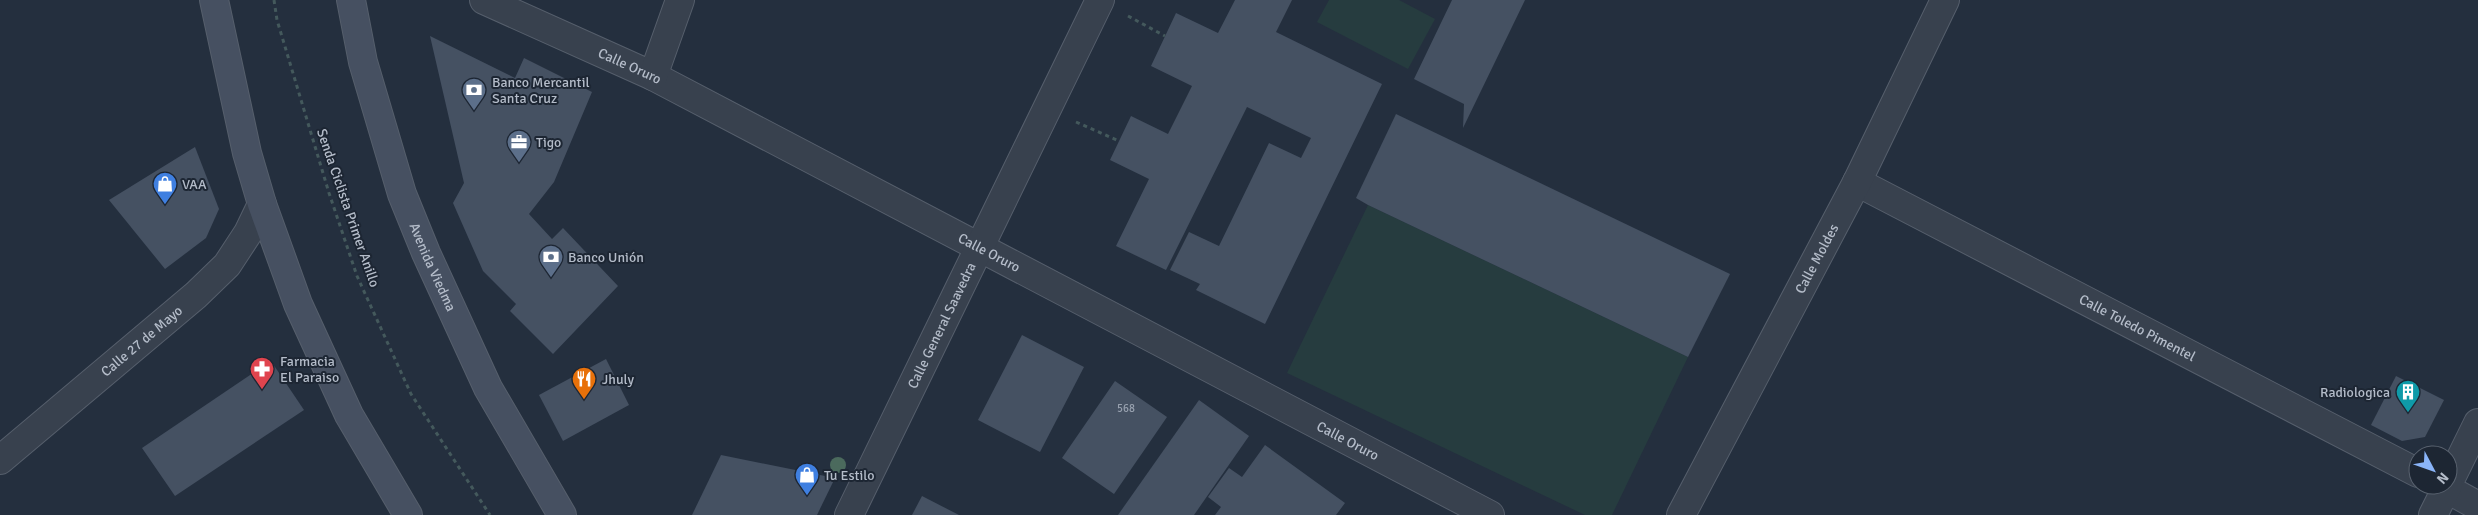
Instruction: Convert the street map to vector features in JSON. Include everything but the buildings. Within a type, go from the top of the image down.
[{"type":"main road","points":[[214,0],[247,153],[262,204],[298,304],[349,415],[408,515]]},
{"type":"main road","name":"Avenida Viedma","points":[[351,0],[363,62],[402,194],[426,253],[488,388],[562,515]]},
{"type":"street","name":"Calle Oruro","points":[[484,0],[653,76],[1490,515]]},
{"type":"street","points":[[653,76],[680,0]]},
{"type":"street","name":"Calle Moldes","points":[[1682,515],[1857,182],[1945,0]]},
{"type":"street","name":"Calle General Saavedra","points":[[849,515],[1100,1]]},
{"type":"street","name":"Calle Toledo Pimentel","points":[[1857,182],[2408,468]]},
{"type":"street","name":"Calle 27 de Mayo","points":[[0,460],[196,295],[227,265],[248,233],[262,204]]},
{"type":"street","points":[[2458,462],[2478,423]]},
{"type":"street","points":[[2458,494],[2478,506]]},
{"type":"street","points":[[2432,515],[2442,495]]},
{"type":"path","name":"Senda Ciclista Primer Anillo","points":[[274,0],[282,39],[329,194],[357,276],[411,394],[490,515]]},
{"type":"path","points":[[1100,1],[1165,36]]},
{"type":"path","points":[[1047,108],[1119,141]]},
{"type":"green space","points":[[1329,0],[1399,0],[1435,19],[1408,69],[1317,22]]},
{"type":"green space","points":[[1368,205],[1688,357],[1612,515],[1585,515],[1287,373]]},
{"type":"place","name":"Banco Mercantil Santa Cruz","points":[[474,111]]},
{"type":"place","name":"Tigo","points":[[519,163]]},
{"type":"place","name":"VAA","points":[[165,205]]},
{"type":"place","name":"Banco Unión","points":[[551,278]]},
{"type":"place","name":"Farmacia El Paraiso","points":[[262,390]]},
{"type":"place","name":"Jhuly","points":[[584,400]]},
{"type":"place","name":"Radiologica","points":[[2408,413]]},
{"type":"place","name":"Tu Estilo","points":[[807,496]]}]
